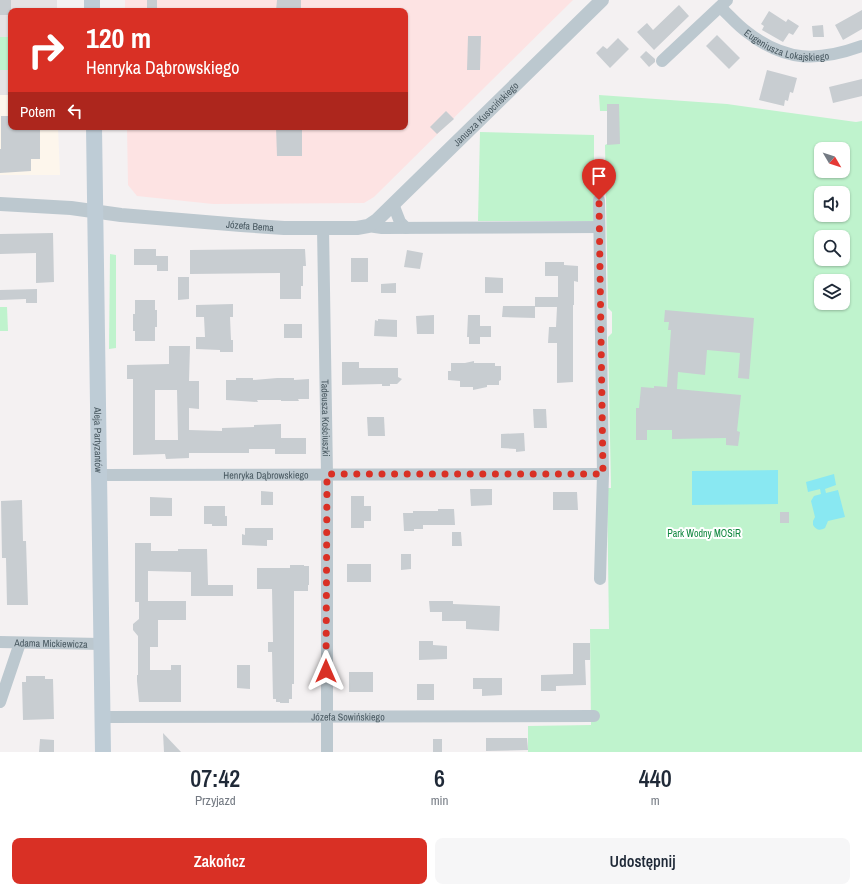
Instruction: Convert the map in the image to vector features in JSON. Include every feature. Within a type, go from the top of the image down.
[{"type":"main road","name":"Aleja Partyzantów","points":[[94,130],[103,752]]},
{"type":"street","name":"Janusza Kusocińskiego","points":[[368,226],[377,220],[602,0]]},
{"type":"street","name":"Eugeniusza Lokajskiego","points":[[662,61],[724,3],[746,32],[770,48],[791,55],[815,57],[836,55],[862,46]]},
{"type":"street","points":[[599,200],[603,474],[600,579]]},
{"type":"street","name":"Józefa Bema","points":[[0,204],[71,208],[95,212],[241,225],[323,228],[357,228],[368,226],[382,228],[599,227]]},
{"type":"street","points":[[393,204],[400,222],[406,228]]},
{"type":"street","name":"Tadeusza Kościuszki","points":[[323,228],[327,474],[327,752]]},
{"type":"street","name":"Henryka Dąbrowskiego","points":[[98,475],[603,474]]},
{"type":"street","name":"Adama Mickiewicza","points":[[0,642],[101,644]]},
{"type":"street","points":[[0,702],[20,643]]},
{"type":"street","name":"Józefa Sowińskiego","points":[[102,717],[594,716]]},
{"type":"shaded area","points":[[0,0],[57,0],[57,8],[8,8],[8,95],[0,95]]},
{"type":"shaded area","points":[[125,0],[573,0],[374,197],[364,203],[213,204],[137,196],[128,185],[127,130],[408,130],[408,8],[125,8]]},
{"type":"shaded area","points":[[0,95],[8,95],[8,130],[58,130],[60,175],[0,175]]},
{"type":"green space","points":[[0,37],[8,37],[8,70],[0,70]]},
{"type":"green space","name":"Park Wodny MOSiR","points":[[599,95],[727,104],[856,122],[862,121],[862,752],[528,752],[528,726],[591,725],[590,629],[609,629],[607,488],[611,488],[608,337],[612,333],[612,312],[608,308],[605,145],[607,144],[607,111],[600,111]]},
{"type":"green space","points":[[480,132],[594,135],[594,221],[478,221]]},
{"type":"green space","points":[[110,254],[116,255],[116,348],[109,349]]},
{"type":"green space","points":[[0,307],[7,307],[8,331],[0,331]]},
{"type":"water","points":[[778,470],[778,504],[692,505],[692,471]]},
{"type":"water","points":[[834,474],[836,485],[825,489],[826,493],[838,490],[845,517],[828,521],[825,528],[818,530],[813,525],[815,517],[811,501],[814,496],[821,494],[820,489],[808,492],[806,482]]},
{"type":"building","points":[[0,0],[11,0],[11,8],[8,8],[8,15],[0,15]]},
{"type":"building","points":[[147,0],[157,0],[157,8],[147,8]]},
{"type":"building","points":[[277,0],[301,0],[301,8],[276,8]]},
{"type":"building","points":[[679,5],[689,16],[654,50],[637,32],[647,23],[653,30]]},
{"type":"building","points":[[862,10],[862,29],[843,40],[835,25]]},
{"type":"building","points":[[769,11],[786,22],[788,19],[799,26],[793,35],[789,33],[783,42],[762,30],[764,26],[761,24]]},
{"type":"building","points":[[823,25],[824,37],[813,37],[812,26]]},
{"type":"building","points":[[717,35],[740,58],[729,69],[706,46]]},
{"type":"building","points":[[468,36],[481,36],[480,70],[467,70]]},
{"type":"building","points":[[618,38],[629,49],[610,68],[596,53],[603,46],[607,49]]},
{"type":"building","points":[[646,51],[655,59],[655,62],[649,67],[640,57]]},
{"type":"building","points":[[767,70],[797,78],[793,93],[790,92],[788,101],[785,100],[784,106],[759,100]]},
{"type":"building","points":[[862,79],[862,96],[833,103],[829,87]]},
{"type":"building","points":[[607,104],[619,104],[620,144],[607,145]]},
{"type":"building","points":[[446,111],[454,119],[437,134],[430,127]]},
{"type":"building","points":[[1,116],[8,116],[8,130],[40,130],[40,159],[31,159],[31,171],[0,173]]},
{"type":"building","points":[[276,130],[302,130],[302,156],[277,156]]},
{"type":"building","points":[[53,233],[54,282],[36,283],[36,253],[0,254],[0,234]]},
{"type":"building","points":[[134,249],[156,249],[156,256],[168,256],[168,271],[157,271],[157,265],[134,265]]},
{"type":"building","points":[[305,249],[306,266],[303,266],[303,286],[301,286],[301,299],[280,299],[280,273],[190,274],[190,250]]},
{"type":"building","points":[[407,250],[423,253],[420,269],[404,267]]},
{"type":"building","points":[[351,258],[368,258],[368,282],[351,282]]},
{"type":"building","points":[[545,262],[564,262],[564,265],[578,266],[578,282],[574,281],[573,382],[557,383],[557,343],[548,343],[549,327],[556,327],[557,307],[535,307],[535,297],[558,297],[558,276],[545,276]]},
{"type":"building","points":[[178,277],[189,277],[189,299],[178,300]]},
{"type":"building","points":[[485,277],[503,278],[503,293],[485,293]]},
{"type":"building","points":[[396,283],[396,293],[381,293],[381,284]]},
{"type":"building","points":[[37,289],[37,303],[26,303],[26,299],[0,300],[0,290]]},
{"type":"building","points":[[135,300],[155,300],[155,310],[157,310],[157,327],[155,327],[155,341],[135,341],[135,331],[133,331],[133,314],[135,314]]},
{"type":"building","points":[[233,304],[233,317],[230,317],[233,352],[196,349],[196,337],[205,337],[204,317],[196,317],[196,305]]},
{"type":"building","points":[[503,306],[535,306],[535,318],[502,317]]},
{"type":"building","points":[[665,310],[754,318],[749,379],[738,378],[740,353],[707,350],[705,375],[678,372],[677,389],[741,395],[737,431],[740,432],[738,446],[726,445],[726,438],[672,439],[672,430],[647,430],[647,440],[636,440],[636,408],[639,408],[641,387],[667,387],[671,330],[668,330],[669,322],[664,322]]},
{"type":"building","points":[[434,315],[434,334],[417,334],[416,316]]},
{"type":"building","points":[[468,315],[480,315],[480,326],[491,326],[491,337],[480,337],[480,344],[469,344],[469,337],[467,337]]},
{"type":"building","points":[[378,319],[397,320],[397,337],[374,336],[375,320],[378,321]]},
{"type":"building","points":[[284,324],[302,324],[302,338],[284,338]]},
{"type":"building","points":[[169,346],[190,346],[189,381],[199,381],[199,409],[189,408],[189,430],[222,431],[222,428],[281,424],[281,438],[306,438],[306,454],[275,454],[275,449],[249,449],[249,453],[189,453],[189,458],[166,459],[165,454],[133,455],[133,379],[127,379],[127,365],[169,364]],"holes":[[[155,390],[177,390],[178,440],[155,440]]]},
{"type":"building","points":[[474,361],[474,363],[495,363],[495,366],[501,366],[501,380],[499,381],[499,385],[487,385],[487,387],[473,390],[473,387],[460,387],[460,381],[448,380],[448,371],[451,371],[451,363],[465,363]]},
{"type":"building","points":[[342,362],[359,362],[359,368],[398,368],[398,377],[402,379],[397,384],[390,384],[390,386],[382,386],[382,384],[342,385]]},
{"type":"building","points":[[236,378],[253,378],[253,380],[277,378],[294,378],[294,380],[309,379],[309,399],[298,399],[299,401],[257,400],[258,402],[226,400],[226,380],[236,380]]},
{"type":"building","points":[[533,409],[546,409],[547,428],[534,428]]},
{"type":"building","points":[[367,417],[384,417],[385,436],[368,436]]},
{"type":"building","points":[[524,433],[525,451],[516,452],[516,449],[501,448],[501,434]]},
{"type":"building","points":[[470,489],[492,489],[492,505],[471,506]]},
{"type":"building","points":[[261,491],[273,492],[273,505],[261,505]]},
{"type":"building","points":[[553,492],[577,492],[578,510],[553,510]]},
{"type":"building","points":[[351,496],[364,496],[364,506],[371,506],[371,521],[364,521],[364,528],[351,528]]},
{"type":"building","points":[[150,497],[172,498],[172,516],[150,516]]},
{"type":"building","points":[[22,500],[23,541],[26,541],[28,605],[7,605],[6,558],[2,558],[1,501]]},
{"type":"building","points":[[204,506],[225,506],[227,526],[212,526],[212,524],[204,524]]},
{"type":"building","points":[[438,509],[454,509],[455,525],[423,525],[423,529],[404,531],[403,513],[413,513],[413,511],[438,511]]},
{"type":"building","points":[[780,512],[789,512],[789,523],[780,523]]},
{"type":"building","points":[[245,528],[273,528],[273,540],[267,540],[267,546],[242,545],[242,534],[245,535]]},
{"type":"building","points":[[452,532],[461,532],[462,546],[452,546]]},
{"type":"building","points":[[135,543],[151,543],[151,551],[207,549],[208,585],[233,585],[233,596],[191,596],[191,572],[148,571],[148,601],[186,601],[186,620],[158,620],[158,647],[150,647],[150,670],[171,670],[171,665],[181,665],[181,702],[139,702],[137,681],[138,636],[133,630],[133,624],[139,619],[139,602],[135,602]]},
{"type":"building","points":[[401,554],[411,554],[411,569],[401,570]]},
{"type":"building","points":[[347,564],[371,564],[371,582],[347,582]]},
{"type":"building","points":[[290,565],[309,566],[309,585],[308,591],[294,591],[294,684],[292,684],[292,699],[289,699],[289,703],[280,703],[276,702],[276,699],[273,699],[272,652],[268,652],[268,642],[273,642],[272,589],[257,589],[257,568],[290,568]]},
{"type":"building","points":[[429,601],[453,601],[453,604],[500,606],[499,631],[466,629],[466,621],[442,621],[442,612],[430,612]]},
{"type":"building","points":[[419,641],[433,641],[433,645],[447,646],[447,659],[419,660]]},
{"type":"building","points":[[573,643],[590,643],[590,660],[585,660],[586,685],[556,686],[556,691],[541,691],[541,675],[573,674]]},
{"type":"building","points":[[237,665],[250,665],[250,689],[237,688]]},
{"type":"building","points":[[349,672],[373,672],[373,692],[349,692]]},
{"type":"building","points":[[26,676],[45,676],[45,679],[53,679],[54,719],[23,720],[22,682],[26,682]]},
{"type":"building","points":[[473,678],[502,678],[502,695],[482,696],[482,689],[473,689]]},
{"type":"building","points":[[417,684],[434,684],[434,700],[417,700]]},
{"type":"building","points":[[163,733],[181,752],[164,752]]},
{"type":"building","points":[[486,738],[527,738],[528,750],[486,751]]},
{"type":"building","points":[[40,739],[54,740],[54,752],[39,752]]},
{"type":"building","points":[[433,739],[442,739],[442,752],[433,752]]},
{"type":"route","points":[[326,671],[327,474],[603,474],[599,200]]}]
